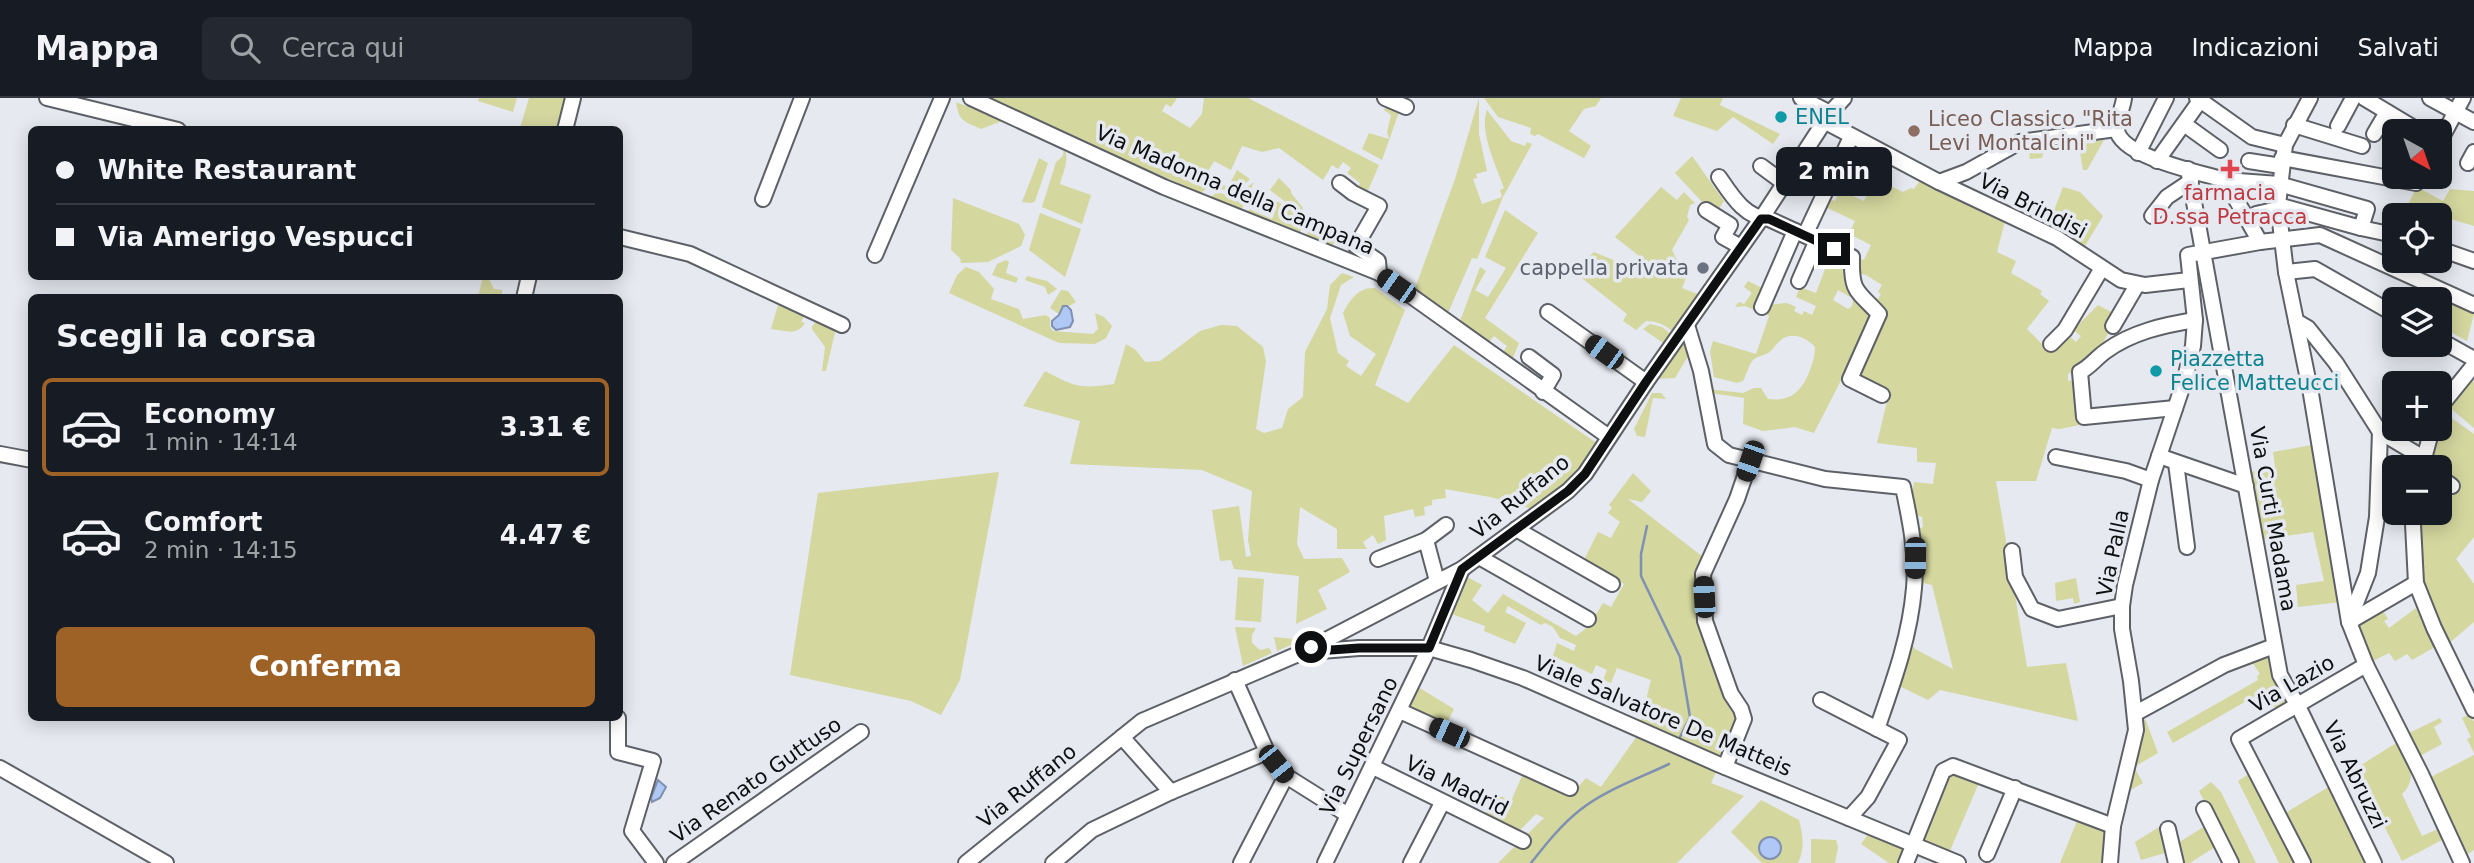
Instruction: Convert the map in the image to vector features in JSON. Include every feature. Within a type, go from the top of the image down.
[{"type":"street","points":[[47,98],[162,126]]},
{"type":"street","points":[[566,126],[573,98]]},
{"type":"street","points":[[763,199],[802,98]]},
{"type":"street","points":[[875,254],[942,98]]},
{"type":"street","name":"Via Madonna della Campana","points":[[971,98],[1164,187],[1379,273],[1609,437]]},
{"type":"street","points":[[1385,98],[1406,107]]},
{"type":"street","name":"Via Brindisi","points":[[1801,98],[1851,137],[2057,237],[2121,281],[2137,285]]},
{"type":"street","name":"Via Ruffano","points":[[966,863],[1142,721],[1303,652],[1462,569],[1568,491],[1585,474],[1761,219],[1827,117],[1844,98]]},
{"type":"street","points":[[2124,98],[2116,129],[2120,137],[2138,153],[2190,175],[2279,184],[2367,209],[2361,228]]},
{"type":"street","points":[[2138,153],[2166,98]]},
{"type":"street","points":[[2310,98],[2294,125],[2282,157],[2278,207],[2286,272],[2311,394],[2349,622],[2366,666],[2421,774],[2462,863]]},
{"type":"street","points":[[2338,126],[2353,98]]},
{"type":"street","points":[[2364,98],[2397,119]]},
{"type":"street","points":[[2431,98],[2474,122]]},
{"type":"street","points":[[2451,119],[2463,98]]},
{"type":"street","points":[[2157,161],[2200,99],[2282,157]]},
{"type":"street","points":[[2374,134],[2387,112]]},
{"type":"street","points":[[2184,124],[2220,150]]},
{"type":"street","points":[[2294,125],[2362,146]]},
{"type":"street","points":[[1939,182],[1966,172],[2020,142],[2116,129]]},
{"type":"street","points":[[1762,307],[1806,235],[1851,137]]},
{"type":"street","points":[[2249,161],[2282,157],[2382,174]]},
{"type":"street","points":[[1761,166],[1784,183]]},
{"type":"street","points":[[2152,216],[2190,175]]},
{"type":"street","name":"Via Curti Madama","points":[[2190,175],[2274,646],[2280,675],[2298,706]]},
{"type":"street","points":[[1718,177],[1740,206],[1761,219],[1769,219],[1852,257],[1852,280],[1857,294],[1879,314],[1850,379],[1882,395]]},
{"type":"street","points":[[2225,180],[2260,242]]},
{"type":"street","points":[[1340,183],[1353,193],[1379,205],[1356,246],[1378,261],[1379,273]]},
{"type":"street","points":[[2256,214],[2278,207],[2361,228],[2382,229]]},
{"type":"street","points":[[1706,210],[1730,225],[1723,237],[1741,247]]},
{"type":"street","points":[[1799,282],[1806,235]]},
{"type":"street","points":[[2204,252],[2320,235],[2472,303],[2474,286]]},
{"type":"street","points":[[623,238],[690,254],[842,325]]},
{"type":"street","name":"Via Palla","points":[[2110,863],[2113,826],[2136,730],[2136,713],[2122,629],[2125,585],[2151,480],[2193,346],[2195,320],[2188,255],[2204,252]]},
{"type":"street","points":[[2452,253],[2474,261]]},
{"type":"street","points":[[2051,344],[2065,330],[2102,268]]},
{"type":"street","points":[[2286,272],[2315,269],[2382,307]]},
{"type":"street","points":[[2113,326],[2137,285],[2189,280]]},
{"type":"street","points":[[1548,312],[1646,382]]},
{"type":"street","points":[[2175,408],[2084,416],[2080,372],[2090,367],[2105,351],[2154,327],[2195,320]]},
{"type":"street","points":[[2296,321],[2308,328],[2318,339],[2381,432],[2418,455]]},
{"type":"street","points":[[1687,324],[1701,371],[1715,444],[1729,455],[1825,479],[1903,486],[1915,558],[1914,588],[1907,633],[1894,682],[1877,729]]},
{"type":"street","points":[[2452,347],[2474,359]]},
{"type":"street","points":[[1529,357],[1553,376],[1543,392]]},
{"type":"street","points":[[2452,392],[2474,365]]},
{"type":"street","points":[[2349,622],[2368,573],[2377,517],[2381,432]]},
{"type":"street","points":[[0,454],[28,459]]},
{"type":"street","points":[[2160,456],[2246,486]]},
{"type":"street","points":[[2056,457],[2126,471],[2151,480]]},
{"type":"street","points":[[1723,766],[1744,719],[1731,694],[1705,621],[1703,574],[1737,499],[1750,461]]},
{"type":"street","points":[[2176,463],[2187,547]]},
{"type":"street","points":[[1378,559],[1426,540],[1446,525]]},
{"type":"street","points":[[2413,525],[2416,583],[2434,628],[2474,710]]},
{"type":"street","points":[[1516,529],[1612,584]]},
{"type":"street","points":[[1426,540],[1437,581]]},
{"type":"street","points":[[2012,551],[2015,577],[2032,609],[2058,619],[2122,606]]},
{"type":"street","points":[[1479,557],[1588,619]]},
{"type":"street","name":"Via Supersano","points":[[1325,863],[1429,648],[1462,569]]},
{"type":"street","points":[[2349,622],[2416,583]]},
{"type":"street","points":[[1359,623],[1359,648]]},
{"type":"street","points":[[2136,713],[2224,665],[2274,646]]},
{"type":"street","name":"Viale Salvatore De Matteis","points":[[1341,649],[1429,648],[1523,678],[1723,766],[1958,863]]},
{"type":"street","name":"Via Ruffano","points":[[1303,652],[1341,649]]},
{"type":"street","name":"Via Lazio","points":[[2304,863],[2239,739],[2366,666]]},
{"type":"street","points":[[1235,680],[1266,752],[1286,776],[1348,815]]},
{"type":"street","points":[[1821,700],[1899,740],[1868,797],[1849,818]]},
{"type":"street","name":"Via Abruzzi","points":[[2298,706],[2375,863]]},
{"type":"street","points":[[1400,710],[1570,788]]},
{"type":"street","points":[[618,721],[618,752],[653,761],[632,831],[656,863]]},
{"type":"street","name":"Via Renato Guttuso","points":[[674,863],[861,732]]},
{"type":"street","points":[[1122,737],[1171,792]]},
{"type":"street","points":[[1053,863],[1092,830],[1171,792],[1266,752]]},
{"type":"street","points":[[1906,863],[1943,771],[1947,767],[1953,766],[2015,788],[2055,806],[2113,826]]},
{"type":"street","name":"Via Madrid","points":[[1373,767],[1523,841]]},
{"type":"street","points":[[0,768],[166,863]]},
{"type":"street","points":[[1241,863],[1286,776]]},
{"type":"street","points":[[1987,854],[2015,788]]},
{"type":"street","points":[[1411,863],[1443,803]]},
{"type":"street","points":[[2204,809],[2231,863]]},
{"type":"street","points":[[2168,829],[2176,863]]},
{"type":"green space","points":[[479,98],[517,98],[513,112],[478,101]]},
{"type":"green space","points":[[529,98],[567,98],[560,126],[521,126]]},
{"type":"green space","points":[[983,98],[1177,98],[1171,107],[1166,104],[1162,111],[1190,128],[1202,114],[1204,98],[1248,98],[1379,165],[1367,193],[1357,189],[1360,183],[1347,173],[1351,168],[1343,162],[1338,169],[1332,165],[1323,180],[1279,148],[1262,152],[1242,146],[1231,170],[1214,161],[1206,175],[1216,181],[1201,193]]},
{"type":"green space","points":[[1479,98],[1479,134],[1487,171],[1476,174],[1477,178],[1473,179],[1482,204],[1502,197],[1500,190],[1504,188],[1487,138],[1487,110],[1511,141],[1525,146],[1527,142],[1532,144],[1503,197],[1477,259],[1472,258],[1447,315],[1414,291],[1455,179]]},
{"type":"green space","points":[[1484,98],[1601,98],[1596,106],[1584,109],[1569,131],[1591,146],[1584,158],[1538,134],[1530,134],[1531,128],[1498,117]]},
{"type":"green space","points":[[1681,98],[1723,98],[1720,105],[1780,134],[1773,144],[1733,117],[1717,131],[1673,116]]},
{"type":"green space","points":[[956,102],[1002,121],[981,129],[963,120]]},
{"type":"green space","points":[[1387,104],[1400,109],[1382,160],[1362,149],[1369,133],[1389,139],[1387,132],[1391,115],[1384,110]]},
{"type":"green space","points":[[2104,140],[2087,170],[2083,170],[2079,146],[2044,150],[2042,158],[2030,159],[2028,148]]},
{"type":"green space","points":[[1064,148],[1066,162],[1060,184],[1091,195],[1082,224],[1042,207],[1056,162],[1063,156]]},
{"type":"green space","points":[[1692,156],[1724,201],[1717,212],[1704,204],[1675,173]]},
{"type":"green space","points":[[1039,158],[1048,163],[1035,201],[1022,202]]},
{"type":"green space","points":[[1237,170],[1250,179],[1236,193],[1214,187],[1218,183],[1228,187]]},
{"type":"green space","points":[[1865,173],[1903,192],[1914,189],[1921,179],[2005,221],[1997,252],[2016,261],[2011,273],[2042,291],[2040,294],[2049,301],[2027,329],[2049,351],[2068,335],[2076,342],[2081,336],[2073,330],[2098,305],[2117,315],[2095,359],[2068,374],[2068,381],[2076,380],[2079,425],[2052,428],[2036,481],[1996,481],[2027,667],[2066,663],[2078,721],[1940,690],[1928,700],[1899,686],[1911,643],[1915,649],[1953,669],[1932,585],[1923,583],[1918,529],[1923,527],[1922,517],[1916,515],[1912,497],[1914,482],[1933,484],[1936,463],[1917,462],[1917,448],[1877,443],[1889,393],[1858,380],[1856,374],[1884,312],[1858,287],[1878,299],[1882,285],[1866,275],[1856,273],[1857,257],[1864,260],[1871,245],[1849,234],[1855,221],[1821,205],[1825,197],[1835,201],[1840,190],[1864,201],[1871,187],[1861,182]]},
{"type":"green space","points":[[1279,178],[1291,190],[1303,208],[1302,211],[1310,215],[1314,225],[1336,239],[1332,246],[1307,237],[1309,225],[1305,217],[1270,190]]},
{"type":"green space","points":[[1254,182],[1241,211],[1209,198],[1218,192],[1233,198]]},
{"type":"green space","points":[[1661,187],[1677,200],[1684,192],[1695,203],[1690,205],[1687,217],[1689,220],[1672,250],[1680,266],[1689,271],[1682,288],[1700,295],[1674,333],[1665,326],[1650,321],[1646,321],[1636,330],[1623,321],[1627,314],[1573,271],[1594,252],[1637,270],[1643,259],[1615,237]]},
{"type":"green space","points":[[2063,187],[2080,192],[2103,216],[2085,246],[2048,226]]},
{"type":"green space","points":[[2416,189],[2443,201],[2450,189],[2474,191],[2474,226],[2452,219],[2452,203],[2409,203]]},
{"type":"green space","points":[[953,198],[1019,224],[1025,235],[1021,246],[988,262],[961,263],[960,258],[951,250]]},
{"type":"green space","points":[[1276,201],[1294,214],[1301,235],[1248,213],[1249,209],[1272,219]]},
{"type":"green space","points":[[1505,210],[1538,233],[1485,318],[1519,343],[1511,363],[1501,355],[1507,346],[1494,336],[1487,344],[1459,324],[1480,267],[1486,271],[1475,290],[1488,297],[1506,268],[1485,257]]},
{"type":"green space","points":[[1040,213],[1081,229],[1065,277],[1029,250]]},
{"type":"green space","points":[[1818,243],[1849,259],[1852,292],[1850,297],[1838,290],[1833,300],[1848,309],[1853,300],[1858,300],[1874,316],[1814,433],[1795,427],[1763,431],[1743,424],[1744,398],[1710,393],[1708,389],[1743,393],[1761,388],[1768,399],[1789,397],[1807,377],[1815,347],[1798,336],[1788,336],[1770,352],[1753,360],[1743,381],[1737,383],[1714,377],[1710,351],[1713,341],[1756,354],[1769,316],[1763,313],[1766,305],[1787,303],[1796,307],[1794,311],[1802,315],[1804,311],[1812,315],[1816,306],[1796,297],[1800,287],[1816,293],[1825,269],[1809,262]]},
{"type":"green space","points":[[1006,260],[1009,262],[1006,273],[1018,278],[1016,283],[992,275],[997,264]]},
{"type":"green space","points":[[966,267],[979,272],[994,289],[991,299],[1019,309],[1023,319],[1046,315],[1050,318],[1053,331],[1093,334],[1098,329],[1095,313],[1104,317],[1112,326],[1106,338],[1095,344],[1059,343],[949,293],[957,275]]},
{"type":"green space","points":[[1342,273],[1354,277],[1341,285],[1330,318],[1338,353],[1349,361],[1346,366],[1361,376],[1376,354],[1350,336],[1343,313],[1359,292],[1375,288],[1405,310],[1375,385],[1408,403],[1454,345],[1598,444],[1576,477],[1533,509],[1490,497],[1445,489],[1446,498],[1432,500],[1432,505],[1424,507],[1425,515],[1415,517],[1413,509],[1384,516],[1386,540],[1378,544],[1373,535],[1363,542],[1367,549],[1337,549],[1337,529],[1300,507],[1297,544],[1304,559],[1342,558],[1350,572],[1318,590],[1327,609],[1296,624],[1299,576],[1234,569],[1231,560],[1220,561],[1212,510],[1239,506],[1246,557],[1251,556],[1248,540],[1252,491],[1202,470],[1070,464],[1080,421],[1023,406],[1045,371],[1078,385],[1114,384],[1126,344],[1136,350],[1145,362],[1160,361],[1200,331],[1221,325],[1237,326],[1263,347],[1266,361],[1256,429],[1264,433],[1282,428],[1288,409],[1303,397],[1305,352],[1327,309],[1330,285]]},
{"type":"green space","points":[[1027,276],[1047,281],[1057,289],[1048,295],[1045,287],[1025,280]]},
{"type":"green space","points":[[482,280],[490,280],[494,289],[502,290],[502,294],[479,294]]},
{"type":"green space","points":[[1748,281],[1766,290],[1757,311],[1745,306],[1735,307],[1739,302],[1744,304],[1752,293],[1744,287]]},
{"type":"green space","points":[[1061,290],[1068,291],[1076,302],[1069,306],[1064,305],[1059,314],[1050,308]]},
{"type":"green space","points":[[2452,300],[2474,314],[2467,341],[2452,333]]},
{"type":"green space","points":[[779,302],[804,316],[801,322],[805,323],[802,327],[790,332],[771,329]]},
{"type":"green space","points":[[818,320],[836,328],[826,371],[822,371],[825,347],[812,329]]},
{"type":"green space","points":[[1650,324],[1662,327],[1672,335],[1666,345],[1643,329]]},
{"type":"green space","points":[[1685,338],[1691,351],[1675,378],[1656,379]]},
{"type":"green space","points":[[2470,379],[2474,382],[2474,428],[2452,409],[2452,401]]},
{"type":"green space","points":[[1652,393],[1661,393],[1666,399],[1653,398],[1645,437],[1637,436],[1634,429]]},
{"type":"green space","points":[[2452,418],[2474,434],[2474,537],[2456,559],[2474,584],[2474,622],[2448,644],[2423,590],[2419,525],[2452,525],[2452,455],[2430,455],[2433,441],[2452,441]]},
{"type":"green space","points":[[2312,445],[2340,602],[2298,607],[2296,585],[2324,581],[2313,532],[2259,540],[2250,472],[2275,467],[2273,452]]},
{"type":"green space","points":[[999,472],[960,680],[941,715],[911,701],[790,675],[818,493]]},
{"type":"green space","points":[[1633,473],[1651,491],[1642,502],[1628,499],[1703,557],[1697,572],[1740,718],[1711,783],[1744,796],[1677,863],[1498,863],[1544,818],[1536,814],[1517,833],[1485,814],[1494,793],[1511,801],[1522,776],[1571,795],[1586,778],[1601,787],[1637,736],[1651,680],[1617,668],[1611,683],[1603,680],[1607,670],[1596,665],[1592,674],[1553,656],[1557,643],[1574,651],[1576,645],[1560,638],[1553,627],[1545,623],[1541,625],[1508,606],[1505,612],[1526,623],[1515,644],[1484,631],[1485,626],[1452,614],[1467,577],[1482,585],[1472,600],[1488,613],[1503,594],[1576,636],[1589,626],[1603,603],[1611,607],[1624,584],[1583,562],[1598,532],[1611,538],[1620,522],[1608,513],[1612,508],[1609,505]]},
{"type":"green space","points":[[1238,577],[1264,579],[1261,622],[1235,620]]},
{"type":"green space","points":[[2076,578],[2080,602],[2074,604],[2073,598],[2056,601],[2055,583]]},
{"type":"green space","points":[[2381,608],[2388,619],[2384,621],[2389,628],[2416,608],[2435,647],[2412,660],[2407,654],[2395,661],[2389,653],[2371,662],[2354,625]]},
{"type":"green space","points":[[1235,627],[1256,628],[1252,643],[1260,650],[1269,648],[1272,653],[1243,666]]},
{"type":"green space","points":[[1274,637],[1294,639],[1293,644],[1277,651]]},
{"type":"green space","points":[[2270,657],[2272,672],[2288,704],[2277,711],[2264,691],[2173,743],[2167,732],[2258,680],[2257,676],[2260,674],[2252,662]]},
{"type":"green space","points":[[1418,687],[1454,709],[1446,725],[1409,707]]},
{"type":"green space","points":[[2469,714],[2474,722],[2474,753],[2467,739],[2471,737],[2462,718]]},
{"type":"green space","points":[[2142,716],[2158,753],[2134,767],[2143,783],[2127,792]]},
{"type":"green space","points":[[2440,718],[2442,722],[2434,727],[2442,744],[2418,757],[2407,734]]},
{"type":"green space","points":[[2396,743],[2411,775],[2402,794],[2422,836],[2438,829],[2442,840],[2402,861],[2355,769]]},
{"type":"green space","points":[[2474,755],[2474,850],[2465,856],[2429,778]]},
{"type":"green space","points":[[1949,771],[1981,778],[1949,853],[1920,840],[1927,830]]},
{"type":"green space","points":[[2252,772],[2297,863],[2279,863],[2238,781]]},
{"type":"green space","points":[[2211,782],[2221,792],[2256,863],[2236,863],[2199,791]]},
{"type":"green space","points":[[2330,786],[2368,863],[2309,863],[2285,813]]},
{"type":"green space","points":[[1761,800],[1799,820],[1803,842],[1798,863],[1762,863],[1731,832]]},
{"type":"green space","points":[[2077,821],[2107,833],[2104,863],[2060,863]]},
{"type":"green space","points":[[2205,826],[2215,847],[2190,863],[2182,863],[2178,843]]},
{"type":"green space","points":[[2159,827],[2165,853],[2141,860],[2135,842]]},
{"type":"green space","points":[[1869,833],[1906,849],[1900,863],[1889,863],[1861,844]]},
{"type":"green space","points":[[1811,839],[1836,840],[1838,847],[1835,863],[1811,863]]},
{"type":"water","points":[[1063,306],[1071,310],[1073,321],[1070,327],[1056,330],[1052,321]]},
{"type":"water","points":[[658,780],[666,787],[660,798],[652,802],[651,798]]},
{"type":"water","points":[[1770,837],[1778,840],[1781,848],[1778,856],[1770,859],[1762,856],[1759,848],[1762,840]]},
{"type":"waterway","points":[[1647,526],[1641,554],[1641,576],[1680,657],[1690,717],[1680,737]]},
{"type":"waterway","points":[[1531,863],[1560,828],[1590,803],[1611,790],[1669,764]]},
{"type":"place","name":"ENEL","points":[[1781,117]]},
{"type":"place","name":"Liceo Classico \"Rita Levi Montalcini\"","points":[[1914,131]]},
{"type":"place","name":"farmacia D.ssa Petracca","points":[[2230,169]]},
{"type":"place","name":"cappella privata","points":[[1703,268]]},
{"type":"place","name":"Piazzetta Felice Matteucci","points":[[2156,371]]},
{"type":"route","points":[[1311,647],[1303,652],[1359,648],[1429,648],[1462,569],[1568,491],[1585,474],[1761,219],[1769,219],[1834,249]]}]
